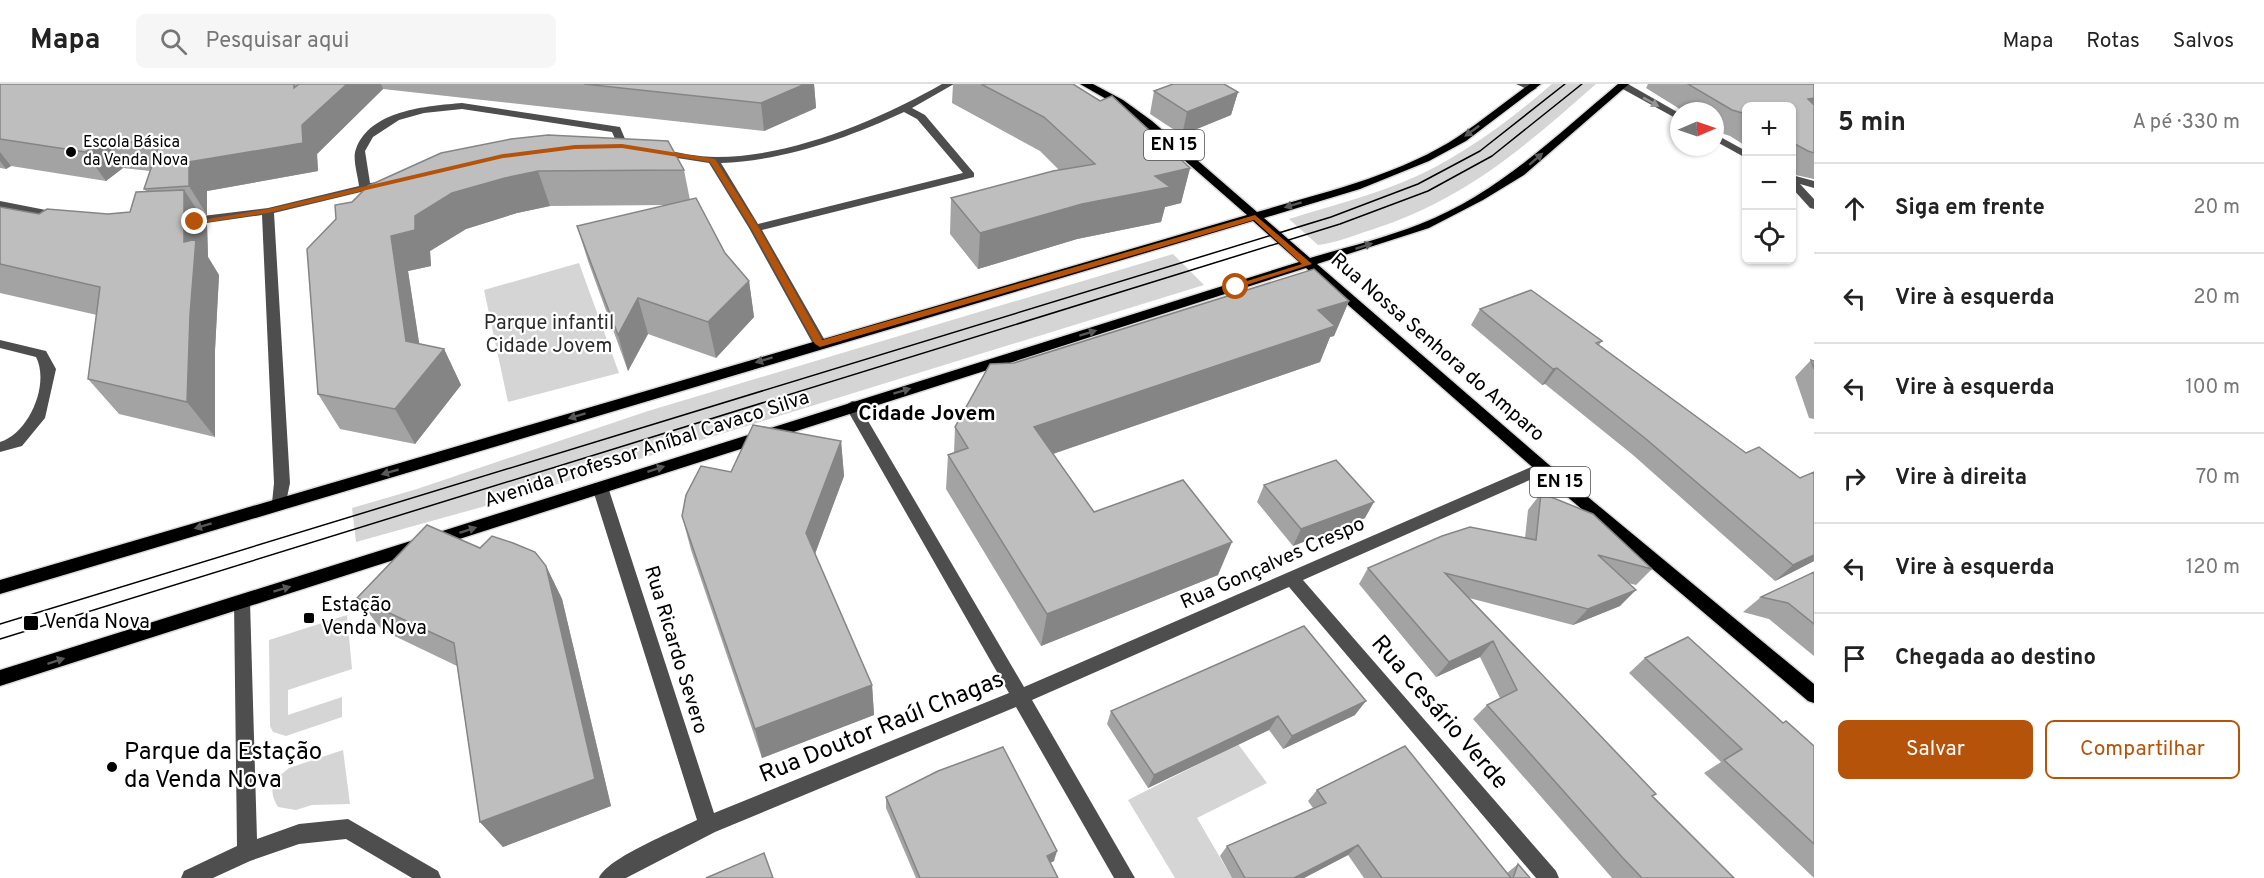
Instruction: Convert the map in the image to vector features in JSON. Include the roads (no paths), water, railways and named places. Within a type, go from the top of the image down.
[{"type":"main road","name":"Rua Nossa Senhora do Amparo","points":[[1084,84],[1119,102],[1148,123],[1543,468],[1814,695]]},
{"type":"main road","name":"Avenida Professor Aníbal Cavaco Silva","points":[[0,678],[1425,226],[1479,198],[1520,173],[1623,84]]},
{"type":"main road","points":[[0,587],[1356,187],[1425,159],[1462,139],[1530,85]]},
{"type":"street","points":[[365,188],[360,152],[369,135],[394,118],[423,110],[462,106],[616,129],[628,148],[713,160],[746,158],[796,148],[849,132],[906,109],[949,84]]},
{"type":"street","points":[[1623,84],[1670,112]]},
{"type":"street","points":[[755,228],[970,175],[921,117],[906,109]]},
{"type":"street","points":[[1724,142],[1742,153]]},
{"type":"street","points":[[713,160],[755,228],[820,344]]},
{"type":"street","points":[[174,222],[195,222],[268,211],[400,180]]},
{"type":"street","points":[[1796,181],[1814,185]]},
{"type":"street","points":[[1796,186],[1814,206]]},
{"type":"street","points":[[0,204],[76,218]]},
{"type":"street","points":[[268,211],[282,483],[280,503]]},
{"type":"street","points":[[0,344],[41,354],[49,369],[40,414],[16,442],[0,447]]},
{"type":"street","points":[[852,406],[1020,697]]},
{"type":"street","name":"Rua Gonçalves Crespo","points":[[1020,697],[1543,468]]},
{"type":"street","name":"Rua Ricardo Severo","points":[[600,487],[708,825]]},
{"type":"street","name":"Rua Cesário Verde","points":[[1293,579],[1549,878]]},
{"type":"street","points":[[242,602],[247,852]]},
{"type":"street","name":"Rua Doutor Raúl Chagas","points":[[609,878],[631,862],[708,825],[1020,697],[1125,878]]},
{"type":"street","points":[[191,878],[247,852],[299,834],[348,829],[431,878]]},
{"type":"tram line","points":[[0,624],[1331,217],[1418,184],[1480,151],[1565,84]]},
{"type":"tram line","points":[[0,639],[1340,224],[1428,191],[1492,156],[1582,84]]},
{"type":"place","name":"Escola Básica da Venda Nova","points":[[71,152]]},
{"type":"place","name":"Estação Venda Nova","points":[[309,618]]},
{"type":"place","name":"Venda Nova","points":[[31,623]]},
{"type":"place","name":"Parque da Estação da Venda Nova","points":[[112,767]]},
{"type":"district","name":"Cidade Jovem","points":[[927,414]]},
{"type":"park label","name":"Parque infantil Cidade Jovem","points":[[549,336]]}]
